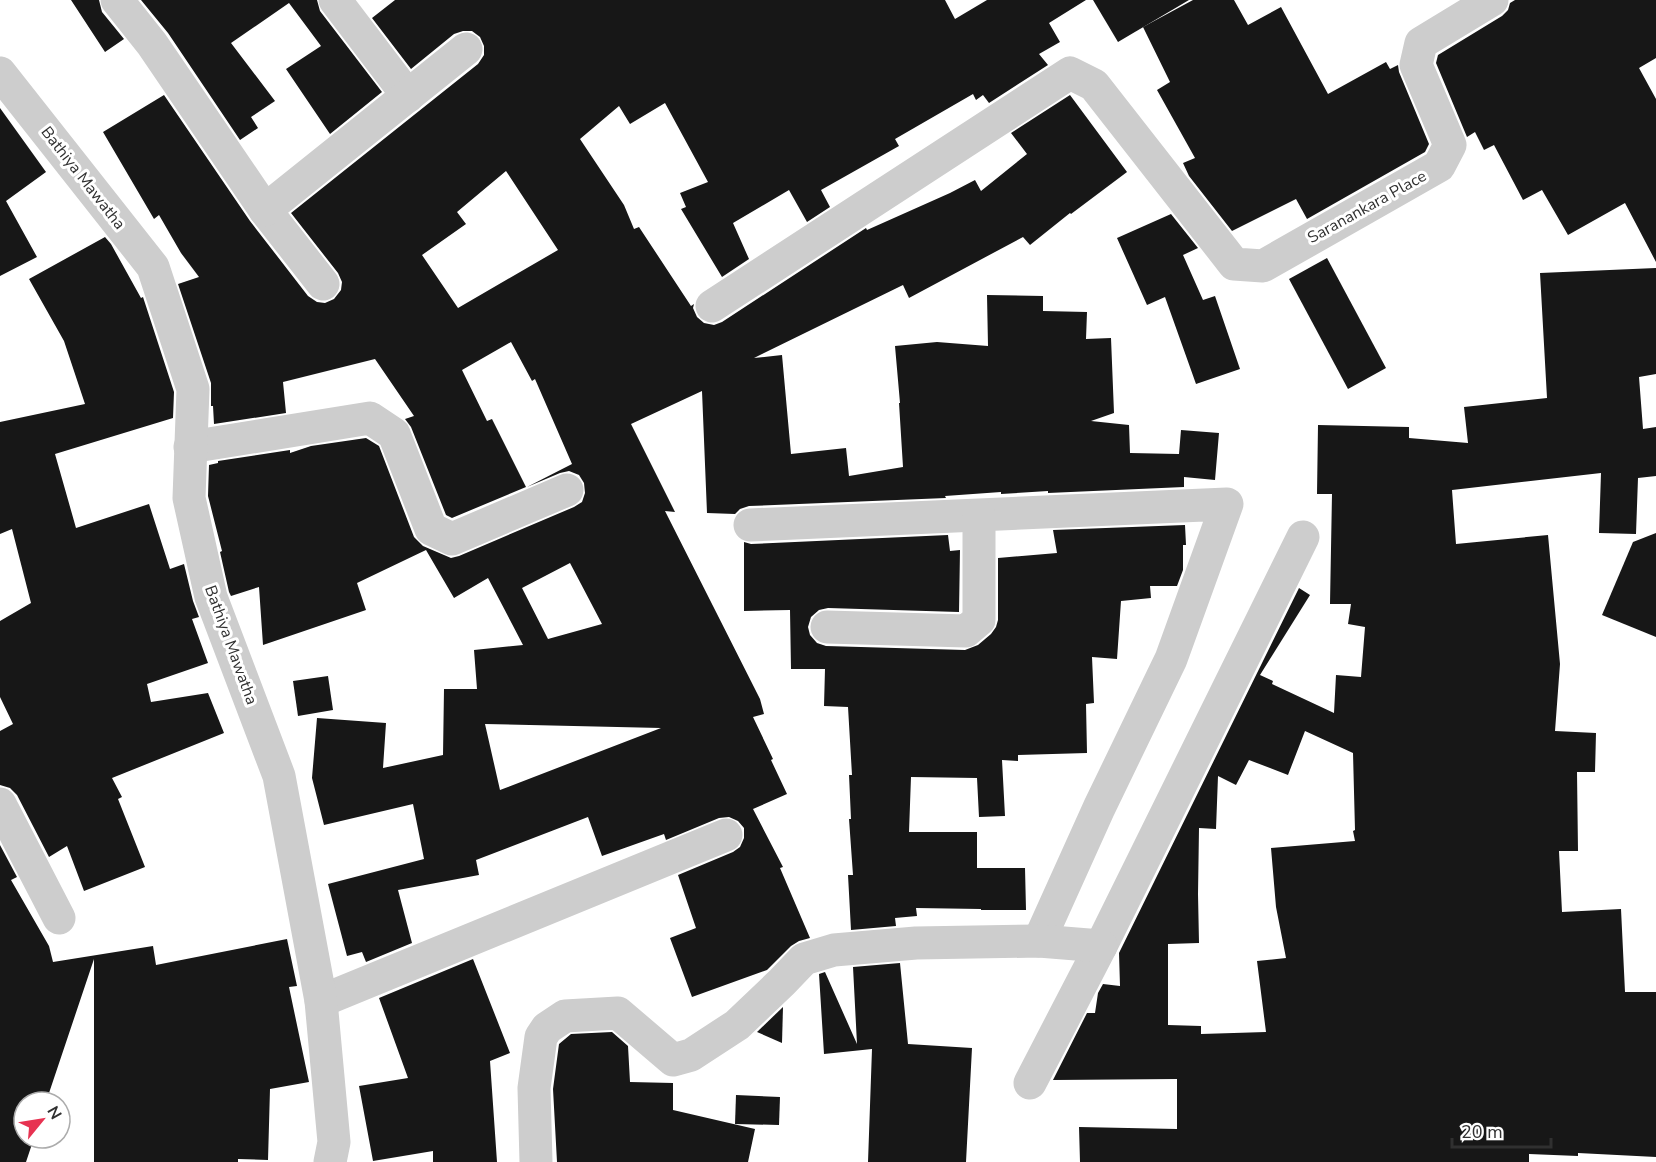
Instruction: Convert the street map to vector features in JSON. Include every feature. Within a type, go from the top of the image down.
[{"type":"street","points":[[117,0],[152,44],[265,210],[323,284]]},
{"type":"street","points":[[335,0],[408,96]]},
{"type":"street","name":"Saranankara Place","points":[[712,306],[1071,73],[1094,85],[1234,264],[1263,266],[1439,166],[1450,145],[1416,65],[1421,43],[1492,0]]},
{"type":"street","points":[[265,210],[466,49]]},
{"type":"street","name":"Bathiya Mawatha","points":[[0,73],[153,267],[193,389],[189,498],[211,597],[279,776],[321,1001],[334,1142],[330,1162]]},
{"type":"street","points":[[190,447],[370,418],[394,434],[431,529],[452,539],[567,490]]},
{"type":"street","points":[[750,525],[1227,504],[1171,659],[1099,808],[1039,941]]},
{"type":"street","points":[[826,627],[966,631],[979,620],[979,516]]},
{"type":"street","points":[[1030,1083],[1101,946],[1303,537]]},
{"type":"street","points":[[0,804],[59,918]]},
{"type":"street","points":[[321,1001],[726,835]]},
{"type":"street","points":[[536,1162],[534,1088],[541,1037],[547,1028],[565,1016],[618,1013],[672,1060],[691,1055],[737,1024],[804,959],[834,950],[904,944],[1039,941],[1101,946]]},
{"type":"building","points":[[71,0],[99,0],[102,12],[124,39],[105,52]]},
{"type":"building","points":[[141,0],[317,0],[320,11],[382,92],[330,134],[286,69],[321,46],[289,3],[231,43],[275,101],[251,117],[258,128],[240,140],[168,33]]},
{"type":"building","points":[[395,0],[945,0],[955,19],[987,0],[1086,0],[1049,23],[1060,42],[1039,54],[1048,65],[989,103],[983,95],[976,100],[973,94],[895,139],[899,146],[821,190],[830,207],[807,222],[789,190],[733,223],[749,259],[722,277],[681,209],[686,207],[680,193],[708,182],[665,103],[630,124],[619,106],[580,139],[624,205],[634,229],[639,227],[691,306],[694,304],[693,308],[697,317],[704,323],[714,325],[866,228],[867,230],[975,180],[981,191],[1027,154],[1011,133],[1070,95],[1127,172],[1030,245],[1023,237],[909,298],[903,285],[754,358],[782,355],[791,454],[846,448],[849,476],[903,467],[895,346],[937,342],[988,346],[987,295],[1043,296],[1043,311],[1087,312],[1086,339],[1111,338],[1114,413],[1091,421],[1129,425],[1130,453],[1179,454],[1181,430],[1219,433],[1215,480],[1184,477],[1184,487],[1048,493],[1048,491],[1001,494],[1001,492],[945,496],[946,498],[749,506],[740,509],[735,514],[707,513],[702,391],[631,424],[675,512],[665,511],[760,699],[764,714],[753,717],[787,794],[753,809],[783,867],[780,868],[810,938],[791,946],[767,970],[692,997],[670,938],[696,928],[678,875],[740,847],[744,838],[744,828],[738,821],[729,817],[719,818],[666,840],[664,834],[602,856],[588,817],[476,860],[479,875],[398,890],[412,943],[366,962],[362,952],[347,956],[328,884],[424,859],[413,804],[324,825],[312,778],[317,718],[386,723],[383,768],[443,755],[444,689],[477,689],[474,650],[523,645],[488,578],[454,598],[426,550],[357,583],[366,610],[263,645],[259,587],[231,596],[229,592],[220,552],[222,551],[208,496],[209,465],[218,463],[218,461],[290,450],[290,453],[311,446],[366,438],[379,446],[414,537],[423,546],[451,558],[574,507],[582,502],[585,493],[584,483],[579,475],[569,471],[527,487],[572,464],[535,379],[532,381],[511,342],[462,370],[487,421],[492,419],[526,487],[452,518],[446,515],[411,427],[405,419],[414,416],[375,359],[283,382],[286,413],[214,424],[211,383],[178,284],[199,277],[181,253],[159,215],[154,219],[103,132],[164,95],[250,221],[308,296],[317,302],[325,303],[334,299],[341,290],[342,282],[338,273],[291,213],[478,64],[484,55],[484,46],[480,37],[472,31],[463,31],[454,34],[411,69],[372,18]],"holes":[[[506,171],[558,250],[458,308],[422,255],[466,224],[457,212]],[[570,563],[602,624],[548,639],[522,588]],[[485,724],[661,728],[500,790]]]},
{"type":"building","points":[[1093,0],[1189,0],[1118,42]]},
{"type":"building","points":[[1193,0],[1234,0],[1248,25],[1281,7],[1328,94],[1386,62],[1390,69],[1398,65],[1429,144],[1425,152],[1307,219],[1296,199],[1232,231],[1189,176],[1183,163],[1195,158],[1157,90],[1170,82],[1143,27]]},
{"type":"building","points":[[1515,0],[1656,0],[1656,58],[1639,68],[1656,99],[1656,262],[1625,203],[1568,235],[1542,190],[1523,200],[1494,145],[1484,150],[1475,132],[1467,137],[1436,63],[1438,55],[1502,16],[1508,10],[1510,3]]},
{"type":"building","points":[[0,108],[46,172],[6,201],[37,257],[0,276]]},
{"type":"building","points":[[1171,214],[1198,248],[1183,255],[1203,300],[1215,296],[1240,369],[1196,384],[1165,297],[1147,305],[1117,238]]},
{"type":"building","points":[[105,237],[141,298],[143,297],[174,392],[173,418],[55,454],[76,528],[149,504],[170,569],[184,564],[199,617],[192,619],[208,663],[147,684],[151,702],[208,693],[224,733],[112,778],[122,797],[118,799],[145,867],[84,891],[67,846],[49,857],[17,795],[10,788],[0,785],[0,731],[13,724],[0,697],[0,621],[31,603],[12,529],[0,534],[0,422],[85,404],[64,341],[29,279]]},
{"type":"building","points":[[1327,258],[1386,368],[1348,389],[1289,279]]},
{"type":"building","points":[[1656,268],[1656,374],[1639,377],[1643,429],[1656,427],[1656,476],[1638,478],[1636,534],[1599,533],[1601,473],[1452,490],[1456,544],[1548,535],[1560,664],[1555,731],[1596,733],[1595,772],[1577,772],[1578,851],[1559,851],[1562,912],[1621,909],[1625,992],[1656,992],[1656,1157],[1578,1153],[1578,1156],[1529,1154],[1529,1162],[1080,1162],[1079,1127],[1177,1129],[1177,1079],[1053,1080],[1087,1013],[1095,1013],[1098,993],[1103,984],[1120,986],[1119,953],[1299,588],[1310,595],[1260,675],[1273,681],[1272,684],[1334,713],[1336,675],[1361,677],[1365,627],[1348,624],[1351,604],[1330,604],[1332,494],[1317,494],[1318,425],[1409,427],[1409,438],[1468,443],[1464,407],[1547,398],[1540,273]],"holes":[[[1305,731],[1353,753],[1355,841],[1271,848],[1276,907],[1286,958],[1257,961],[1266,1032],[1201,1034],[1201,1026],[1168,1025],[1168,944],[1199,943],[1199,828],[1216,829],[1218,776],[1236,785],[1249,760],[1288,775]]]},
{"type":"building","points":[[1185,525],[1186,545],[1183,545],[1183,570],[1177,586],[1150,586],[1151,598],[1121,601],[1117,659],[1092,657],[1094,703],[1086,704],[1087,753],[1018,755],[1018,761],[1002,760],[1005,816],[979,817],[977,778],[911,777],[909,832],[977,832],[977,868],[1025,868],[1026,910],[916,908],[917,916],[895,918],[896,926],[851,930],[848,875],[853,875],[849,819],[851,819],[849,775],[852,775],[848,707],[824,706],[825,669],[791,669],[790,610],[744,611],[744,542],[751,544],[948,535],[950,551],[960,550],[959,612],[828,608],[819,610],[811,617],[808,627],[810,635],[817,643],[826,646],[965,650],[978,645],[996,627],[998,558],[1057,553],[1053,530]]},
{"type":"building","points":[[1656,533],[1656,637],[1602,615],[1633,542]]},
{"type":"building","points":[[328,676],[333,710],[298,716],[293,681]]},
{"type":"building","points":[[0,845],[17,877],[11,880],[49,946],[53,962],[153,946],[156,965],[287,939],[297,986],[289,987],[309,1082],[270,1089],[268,1160],[94,1162],[94,959],[50,1090],[12,1090],[12,1150],[30,1150],[26,1162],[0,1162]]},
{"type":"building","points":[[473,959],[510,1053],[490,1061],[497,1162],[433,1162],[433,1151],[373,1161],[359,1086],[408,1078],[379,998]]},
{"type":"building","points":[[900,963],[908,1044],[972,1048],[966,1162],[868,1162],[872,1049],[824,1054],[819,974],[825,972],[857,1044],[853,967]]},
{"type":"building","points":[[783,1007],[782,1043],[757,1032]]},
{"type":"building","points":[[612,1032],[628,1046],[630,1082],[673,1083],[673,1110],[755,1129],[748,1162],[557,1162],[553,1089],[559,1044],[571,1034]]},
{"type":"building","points":[[736,1095],[780,1097],[779,1125],[735,1124]]}]
